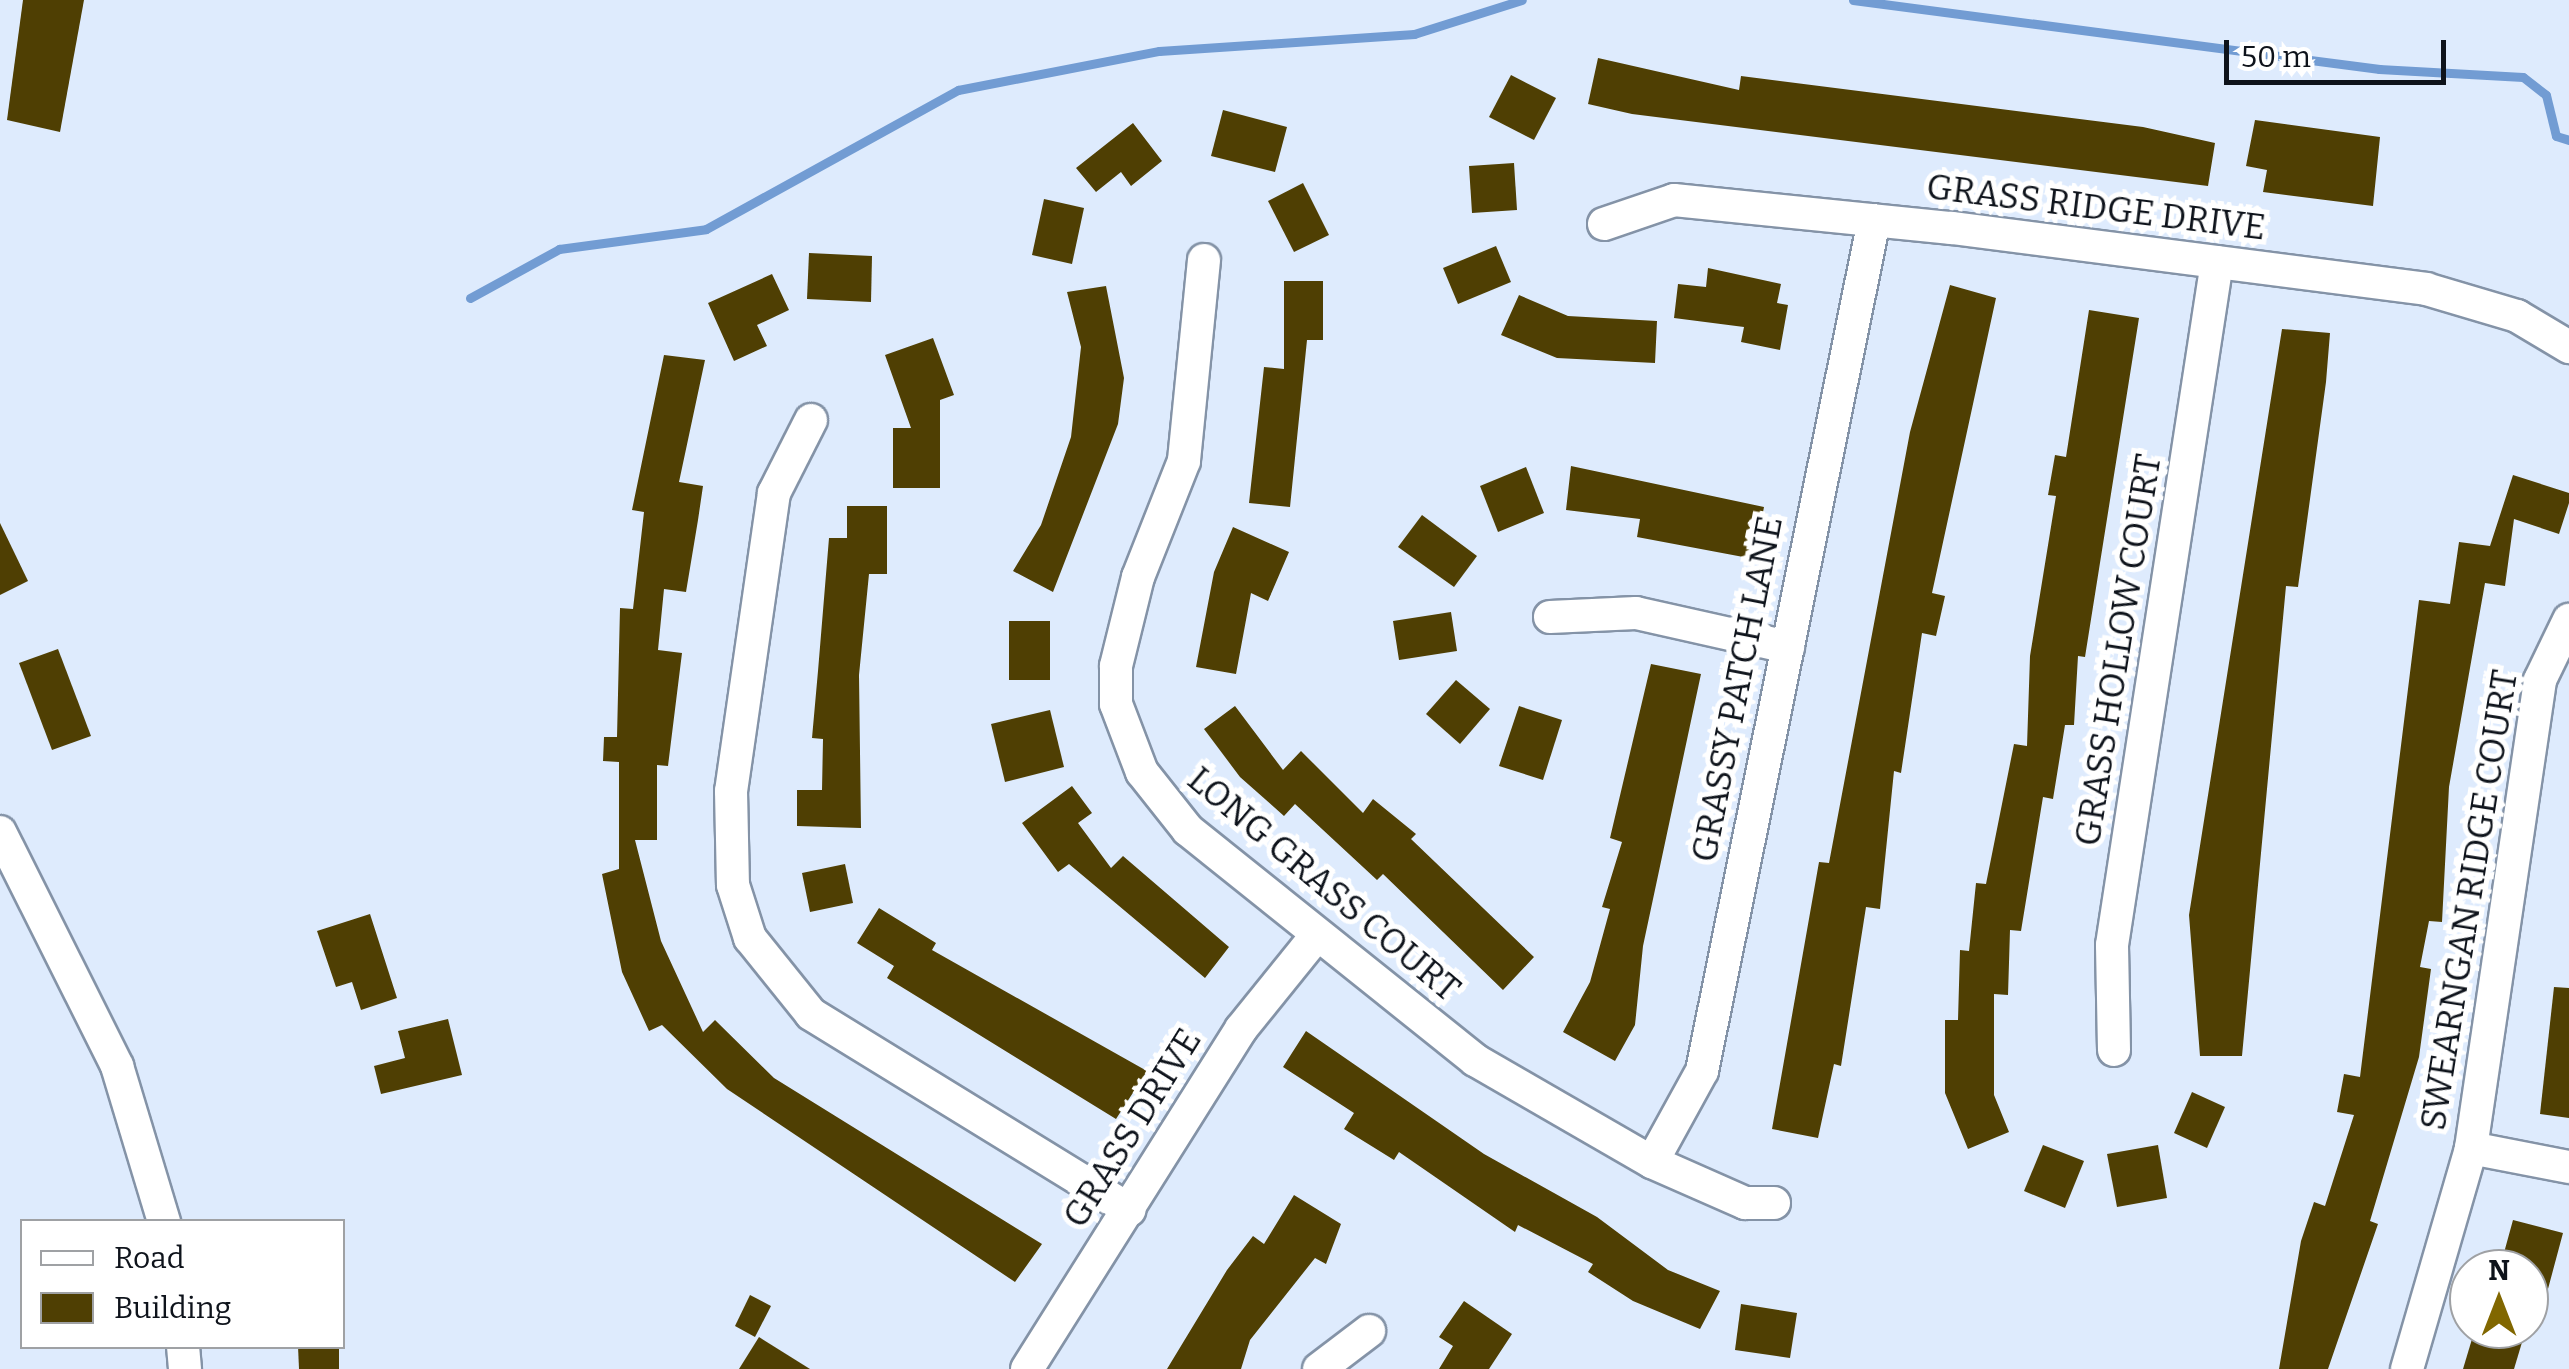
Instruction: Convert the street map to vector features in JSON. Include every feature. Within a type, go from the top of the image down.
[{"type":"street","name":"GRASS RIDGE DRIVE","points":[[1604,224],[1674,200],[2216,262],[2476,301],[2569,347]]},
{"type":"street","name":"GRASSY PATCH LANE","points":[[1652,1162],[1702,1071],[1874,220]]},
{"type":"street","name":"LONG GRASS COURT","points":[[1204,260],[1184,461],[1122,625],[1116,704],[1161,802],[1316,936],[1475,1060],[1652,1162],[1745,1203],[1774,1203]]},
{"type":"street","name":"GRASS HOLLOW COURT","points":[[2114,1050],[2112,945],[2216,262]]},
{"type":"street","points":[[812,420],[774,493],[731,791],[729,855],[750,938],[812,1014],[1128,1210]]},
{"type":"street","points":[[1550,617],[1636,614],[1788,647]]},
{"type":"street","name":"SWEARNGAN RIDGE COURT","points":[[2407,1369],[2471,1148],[2540,680],[2569,620]]},
{"type":"street","points":[[0,832],[118,1066],[163,1219]]},
{"type":"street","name":"GRASS DRIVE","points":[[1027,1369],[1241,1029],[1316,936]]},
{"type":"street","points":[[2471,1148],[2569,1167]]},
{"type":"street","points":[[1319,1369],[1368,1331]]},
{"type":"building","points":[[23,0],[84,0],[60,132],[7,120]]},
{"type":"building","points":[[1598,58],[1739,90],[1741,76],[2143,127],[2215,143],[2208,186],[1632,114],[1588,104]]},
{"type":"building","points":[[1511,75],[1556,98],[1534,140],[1489,117]]},
{"type":"building","points":[[1223,110],[1287,127],[1275,172],[1211,156]]},
{"type":"building","points":[[2255,120],[2380,137],[2373,206],[2263,192],[2267,170],[2246,166]]},
{"type":"building","points":[[1133,123],[1162,161],[1131,186],[1121,172],[1096,192],[1076,168]]},
{"type":"building","points":[[1514,163],[1517,210],[1472,213],[1469,166]]},
{"type":"building","points":[[1303,183],[1329,235],[1294,252],[1268,201]]},
{"type":"building","points":[[1044,199],[1084,208],[1072,264],[1032,255]]},
{"type":"building","points":[[1496,246],[1511,282],[1458,304],[1443,268]]},
{"type":"building","points":[[809,253],[872,256],[871,302],[807,299]]},
{"type":"building","points":[[1708,268],[1781,284],[1777,303],[1788,305],[1780,350],[1741,342],[1744,327],[1674,318],[1678,284],[1706,287]]},
{"type":"building","points":[[772,274],[789,310],[757,325],[767,346],[734,361],[708,303]]},
{"type":"building","points":[[1284,281],[1323,281],[1323,340],[1307,340],[1290,507],[1249,503],[1264,367],[1284,369]]},
{"type":"building","points":[[1950,285],[1996,298],[1932,593],[1945,596],[1936,636],[1922,633],[1901,773],[1894,771],[1880,909],[1866,907],[1841,1066],[1834,1064],[1818,1138],[1772,1129],[1819,862],[1829,863],[1910,432]]},
{"type":"building","points":[[1106,286],[1124,378],[1118,424],[1053,592],[1013,571],[1041,525],[1071,437],[1081,347],[1067,292]]},
{"type":"building","points":[[1519,295],[1568,316],[1657,321],[1655,363],[1557,358],[1501,335]]},
{"type":"building","points":[[2089,310],[2139,318],[2085,657],[2078,656],[2074,725],[2065,725],[2053,799],[2043,797],[2021,931],[2010,930],[2008,995],[1994,994],[1994,1095],[2009,1132],[1968,1149],[1945,1093],[1945,1020],[1958,1020],[1960,950],[1969,951],[1976,883],[1986,884],[2014,744],[2027,746],[2030,656],[2056,496],[2048,495],[2055,455],[2066,457]]},
{"type":"building","points":[[2282,329],[2330,333],[2326,382],[2298,587],[2286,586],[2242,1056],[2200,1056],[2189,915]]},
{"type":"building","points":[[933,338],[954,395],[940,400],[940,488],[893,488],[893,428],[911,428],[885,355]]},
{"type":"building","points":[[664,355],[705,360],[679,482],[703,486],[698,520],[686,592],[664,589],[658,650],[682,653],[668,766],[657,765],[657,840],[635,840],[661,941],[703,1032],[715,1020],[774,1078],[1042,1244],[1015,1282],[727,1089],[662,1025],[649,1031],[622,972],[602,874],[619,869],[619,762],[603,761],[604,737],[617,737],[620,608],[633,609],[644,512],[632,510]]},
{"type":"building","points":[[1571,466],[1764,507],[1754,559],[1637,537],[1640,519],[1566,510]]},
{"type":"building","points":[[1526,467],[1544,513],[1498,532],[1480,486]]},
{"type":"building","points":[[2513,475],[2569,493],[2569,503],[2559,534],[2514,519],[2505,586],[2485,583],[2449,787],[2442,922],[2429,921],[2420,967],[2431,969],[2419,1057],[2370,1221],[2378,1224],[2328,1369],[2279,1369],[2301,1241],[2314,1202],[2325,1206],[2354,1115],[2337,1112],[2344,1074],[2360,1077],[2419,600],[2450,604],[2459,542],[2490,546]]},
{"type":"building","points":[[847,506],[887,506],[887,574],[869,574],[859,675],[861,828],[797,826],[797,790],[822,790],[823,739],[812,738],[829,538],[847,538]]},
{"type":"building","points":[[1422,515],[1477,556],[1454,587],[1398,547]]},
{"type":"building","points":[[0,523],[28,581],[0,595]]},
{"type":"building","points":[[1233,527],[1289,552],[1268,601],[1251,593],[1236,674],[1196,667],[1214,572]]},
{"type":"building","points":[[1451,612],[1457,651],[1399,660],[1393,621]]},
{"type":"building","points":[[1009,621],[1050,621],[1050,680],[1009,680]]},
{"type":"building","points":[[58,649],[91,736],[52,750],[19,663]]},
{"type":"building","points":[[1651,664],[1701,674],[1643,946],[1635,1025],[1615,1061],[1563,1032],[1590,982],[1610,909],[1602,907],[1622,842],[1610,838]]},
{"type":"building","points":[[1456,680],[1490,709],[1460,744],[1426,714]]},
{"type":"building","points":[[1235,706],[1283,770],[1301,751],[1363,813],[1373,799],[1416,834],[1411,839],[1534,957],[1503,990],[1383,874],[1377,880],[1295,804],[1284,816],[1240,777],[1204,729]]},
{"type":"building","points":[[1519,706],[1562,720],[1543,780],[1499,766]]},
{"type":"building","points":[[1050,710],[1064,767],[1005,782],[991,724]]},
{"type":"building","points":[[1072,786],[1092,813],[1078,823],[1111,868],[1123,856],[1229,947],[1205,978],[1069,864],[1058,872],[1022,823]]},
{"type":"building","points":[[845,864],[853,903],[810,912],[802,873]]},
{"type":"building","points":[[879,908],[936,943],[932,950],[1147,1071],[1116,1119],[887,978],[894,966],[857,943]]},
{"type":"building","points":[[370,914],[397,998],[361,1010],[352,982],[336,987],[317,931]]},
{"type":"building","points":[[2554,987],[2569,988],[2569,1118],[2540,1114]]},
{"type":"building","points":[[448,1019],[462,1075],[381,1094],[374,1066],[405,1058],[398,1031]]},
{"type":"building","points":[[1306,1031],[1484,1154],[1597,1217],[1668,1270],[1720,1291],[1700,1329],[1633,1301],[1588,1272],[1593,1264],[1518,1225],[1515,1232],[1399,1152],[1394,1160],[1344,1129],[1354,1113],[1283,1067]]},
{"type":"building","points":[[2192,1092],[2225,1107],[2207,1148],[2174,1133]]},
{"type":"building","points":[[2043,1145],[2084,1161],[2065,1208],[2024,1191]]},
{"type":"building","points":[[2158,1145],[2167,1198],[2117,1207],[2107,1154]]},
{"type":"building","points":[[1294,1195],[1341,1224],[1326,1264],[1315,1258],[1250,1340],[1241,1369],[1167,1369],[1227,1270],[1253,1236],[1264,1244]]},
{"type":"building","points":[[2513,1220],[2563,1233],[2549,1285],[2549,1249],[2505,1249]]},
{"type":"building","points":[[750,1295],[771,1306],[755,1337],[735,1326]]},
{"type":"building","points":[[1464,1301],[1512,1334],[1489,1369],[1439,1369],[1453,1346],[1439,1337]]},
{"type":"building","points":[[1741,1304],[1797,1313],[1790,1358],[1735,1350]]},
{"type":"building","points":[[759,1337],[810,1369],[739,1369]]},
{"type":"building","points":[[298,1349],[339,1349],[339,1369],[299,1369]]},
{"type":"building","points":[[2469,1349],[2520,1349],[2514,1369],[2463,1369]]},
{"type":"waterway","points":[[470,298],[559,249],[706,229],[958,90],[1159,51],[1414,34],[1522,0]]},
{"type":"waterway","points":[[1853,0],[2379,69],[2523,77],[2546,95],[2556,136],[2569,140]]}]
